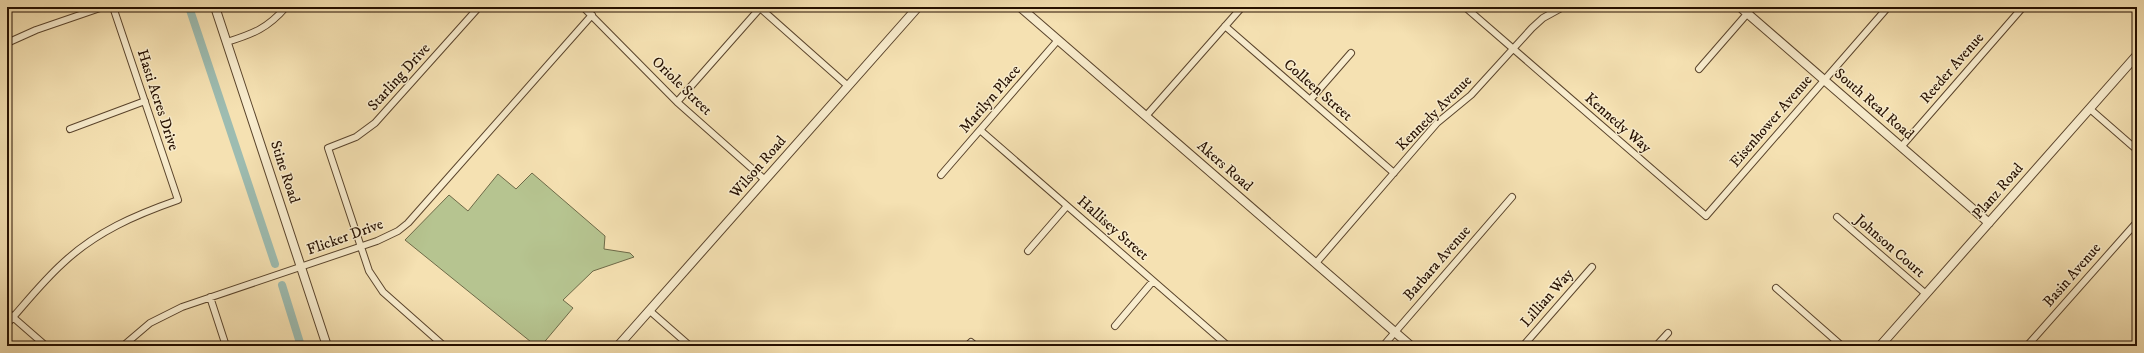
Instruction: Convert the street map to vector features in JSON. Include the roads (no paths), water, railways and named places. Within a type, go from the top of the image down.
[{"type":"street","points":[[7,43],[36,30],[103,7]]},
{"type":"street","name":"Hasti Acres Drive","points":[[13,317],[50,275],[82,247],[122,222],[178,200],[113,7]]},
{"type":"street","name":"Stine Road","points":[[215,7],[327,346]]},
{"type":"street","points":[[227,42],[257,32],[268,26],[286,7]]},
{"type":"street","name":"Starling Drive","points":[[360,247],[328,148],[356,137],[375,123],[478,7]]},
{"type":"street","name":"Oriole Street","points":[[583,7],[677,102],[765,180]]},
{"type":"street","points":[[677,102],[760,7],[848,86]]},
{"type":"street","name":"Wilson Road","points":[[618,346],[918,7]]},
{"type":"street","name":"Akers Road","points":[[1020,7],[1411,346]]},
{"type":"street","points":[[1146,116],[1242,7]]},
{"type":"street","name":"Kennedy Way","points":[[1465,7],[1706,216]]},
{"type":"street","name":"Kennedy Avenue","points":[[1316,264],[1437,123],[1471,95],[1513,48],[1538,23],[1564,7]]},
{"type":"street","name":"South Real Road","points":[[1740,7],[1750,10],[1824,80],[1989,223]]},
{"type":"street","name":"Eisenhower Avenue","points":[[1706,216],[1888,7]]},
{"type":"street","name":"Reeder Avenue","points":[[1901,147],[2023,7]]},
{"type":"street","points":[[1699,69],[1750,10]]},
{"type":"street","name":"Flicker Drive","points":[[123,346],[150,323],[166,314],[210,297],[385,238],[408,223],[592,15]]},
{"type":"street","name":"Colleen Street","points":[[1225,26],[1394,173]]},
{"type":"street","name":"Marilyn Place","points":[[941,175],[1058,40]]},
{"type":"street","points":[[1310,100],[1351,53]]},
{"type":"street","name":"Planz Road","points":[[1880,346],[2137,55]]},
{"type":"street","points":[[70,129],[145,101]]},
{"type":"street","points":[[2090,109],[2137,150]]},
{"type":"street","name":"Hallisey Street","points":[[980,130],[1228,346]]},
{"type":"street","name":"Barbara Avenue","points":[[1383,346],[1512,197]]},
{"type":"street","points":[[1028,251],[1067,206]]},
{"type":"street","name":"Johnson Court","points":[[1837,217],[1926,294]]},
{"type":"street","name":"Basin Avenue","points":[[2028,346],[2137,222]]},
{"type":"street","points":[[360,247],[369,271],[383,292],[444,346]]},
{"type":"street","name":"Lillian Way","points":[[1523,346],[1592,267]]},
{"type":"street","points":[[1115,326],[1153,281]]},
{"type":"street","points":[[1776,288],[1842,346]]},
{"type":"street","points":[[210,297],[226,346]]},
{"type":"street","points":[[650,311],[690,346]]},
{"type":"street","points":[[7,312],[46,346]]},
{"type":"street","points":[[7,324],[13,317]]},
{"type":"street","points":[[1656,346],[1668,333]]},
{"type":"waterway","points":[[189,7],[275,264]]},
{"type":"waterway","points":[[282,285],[301,346]]}]
